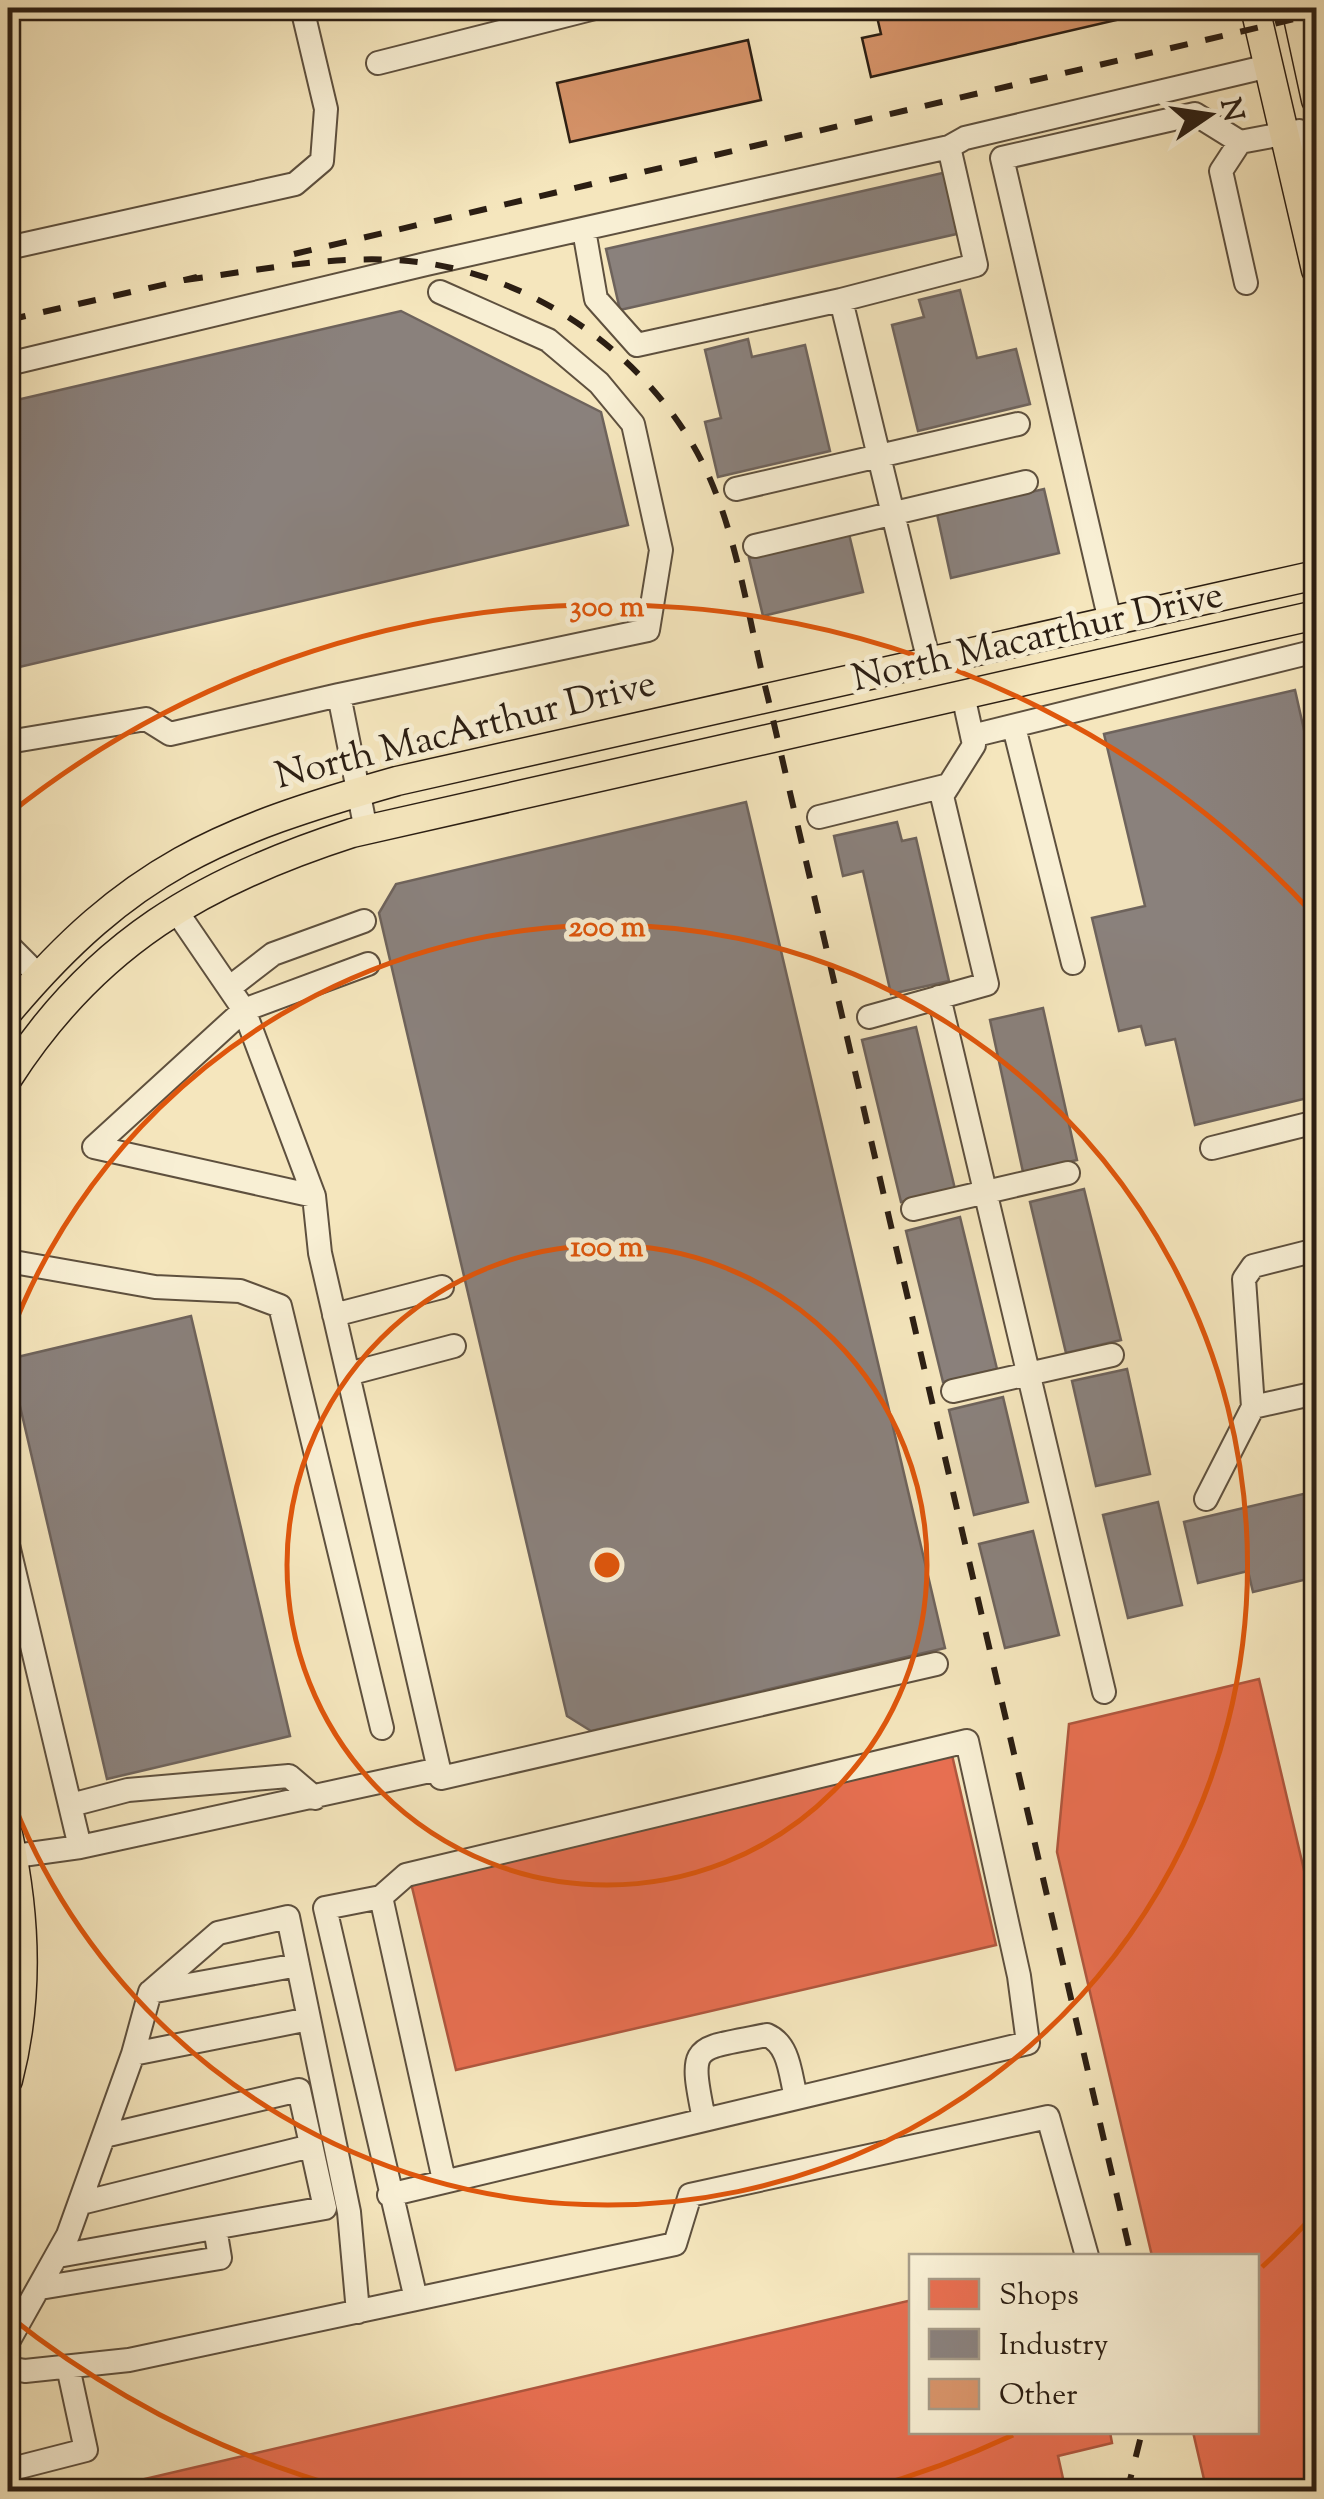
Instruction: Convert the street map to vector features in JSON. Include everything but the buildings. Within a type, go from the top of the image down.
[{"type":"main road","points":[[1255,8],[1316,270]]},
{"type":"main road","points":[[1296,8],[1316,100]]},
{"type":"main road","name":"North Macarthur Drive","points":[[937,660],[1316,575]]},
{"type":"main road","name":"North Macarthur Drive","points":[[776,737],[1316,615]]},
{"type":"main road","name":"North MacArthur Drive","points":[[8,1012],[38,975],[96,918],[155,874],[202,848],[284,813],[360,792],[937,660]]},
{"type":"main road","name":"North MacArthur Drive","points":[[8,1078],[50,1021],[93,974],[140,932],[203,890],[278,857],[366,830],[776,737]]},
{"type":"main road","points":[[8,2080],[24,1985],[24,1942],[9,1849]]},
{"type":"lane","points":[[8,248],[295,184],[322,162],[326,109],[302,8]]},
{"type":"lane","points":[[378,63],[595,8]]},
{"type":"lane","points":[[8,364],[950,147],[965,138],[1269,66]]},
{"type":"lane","points":[[1110,622],[1002,158],[1195,114],[1240,142]]},
{"type":"lane","points":[[1246,283],[1221,171],[1240,142],[1285,132],[1303,133],[1316,180]]},
{"type":"lane","points":[[584,230],[596,298],[637,345],[840,300],[976,265],[950,147]]},
{"type":"lane","points":[[8,742],[146,719],[170,734],[648,630],[661,550],[633,424],[599,383],[548,340],[440,292]]},
{"type":"lane","points":[[840,300],[893,512],[937,660]]},
{"type":"lane","points":[[736,489],[1018,424]]},
{"type":"lane","points":[[755,546],[1026,482]]},
{"type":"lane","points":[[972,736],[1316,651]]},
{"type":"lane","points":[[339,695],[366,830]]},
{"type":"lane","points":[[869,1016],[987,984],[942,796],[974,744],[963,695]]},
{"type":"lane","points":[[1014,727],[1072,963]]},
{"type":"lane","points":[[819,817],[949,785]]},
{"type":"lane","points":[[176,909],[244,1010],[314,1196],[320,1253],[441,1778],[936,1664]]},
{"type":"lane","points":[[229,988],[274,954],[364,921]]},
{"type":"lane","points":[[8,945],[38,975]]},
{"type":"lane","points":[[314,1196],[94,1147],[244,1010],[368,964]]},
{"type":"lane","points":[[939,997],[1104,1692]]},
{"type":"lane","points":[[1212,1148],[1316,1122]]},
{"type":"lane","points":[[913,1210],[1068,1174]]},
{"type":"lane","points":[[1206,1499],[1254,1407],[1244,1279],[1253,1266],[1316,1250]]},
{"type":"lane","points":[[8,1261],[155,1287],[240,1291],[280,1306],[382,1728]]},
{"type":"lane","points":[[334,1314],[442,1287]]},
{"type":"lane","points":[[348,1374],[454,1346]]},
{"type":"lane","points":[[953,1391],[1112,1355]]},
{"type":"lane","points":[[1254,1407],[1316,1393]]},
{"type":"lane","points":[[8,1545],[80,1847]]},
{"type":"lane","points":[[389,2195],[1028,2043],[1018,1976],[967,1742],[406,1875],[381,1897],[325,1908],[389,2195],[416,2299]]},
{"type":"lane","points":[[9,1849],[80,1847],[439,1769]]},
{"type":"lane","points":[[70,1804],[128,1790],[289,1776],[315,1798]]},
{"type":"lane","points":[[381,1897],[444,2180]]},
{"type":"lane","points":[[8,2342],[58,2256],[80,2203],[133,2054],[150,1992],[218,1933],[288,1917],[349,2212],[358,2312]]},
{"type":"lane","points":[[150,1992],[298,1966]]},
{"type":"lane","points":[[133,2054],[309,2019]]},
{"type":"lane","points":[[704,2119],[693,2066],[697,2055],[708,2048],[767,2035],[775,2039],[782,2045],[796,2097]]},
{"type":"lane","points":[[58,2256],[325,2208],[299,2090],[104,2136]]},
{"type":"lane","points":[[8,2368],[25,2371],[128,2360],[675,2244],[690,2195],[1048,2117],[1086,2254]]},
{"type":"lane","points":[[80,2203],[311,2146]]},
{"type":"lane","points":[[40,2288],[220,2258],[215,2228]]},
{"type":"lane","points":[[8,2470],[86,2450],[68,2367]]},
{"type":"railway","points":[[294,254],[1316,14]]},
{"type":"railway","points":[[185,280],[369,259],[444,266],[491,279],[537,299],[579,324],[618,355],[653,390],[683,429],[707,472],[742,584],[1131,2254]]},
{"type":"railway","points":[[8,320],[197,277]]},
{"type":"railway","points":[[1127,2492],[1142,2434]]}]
